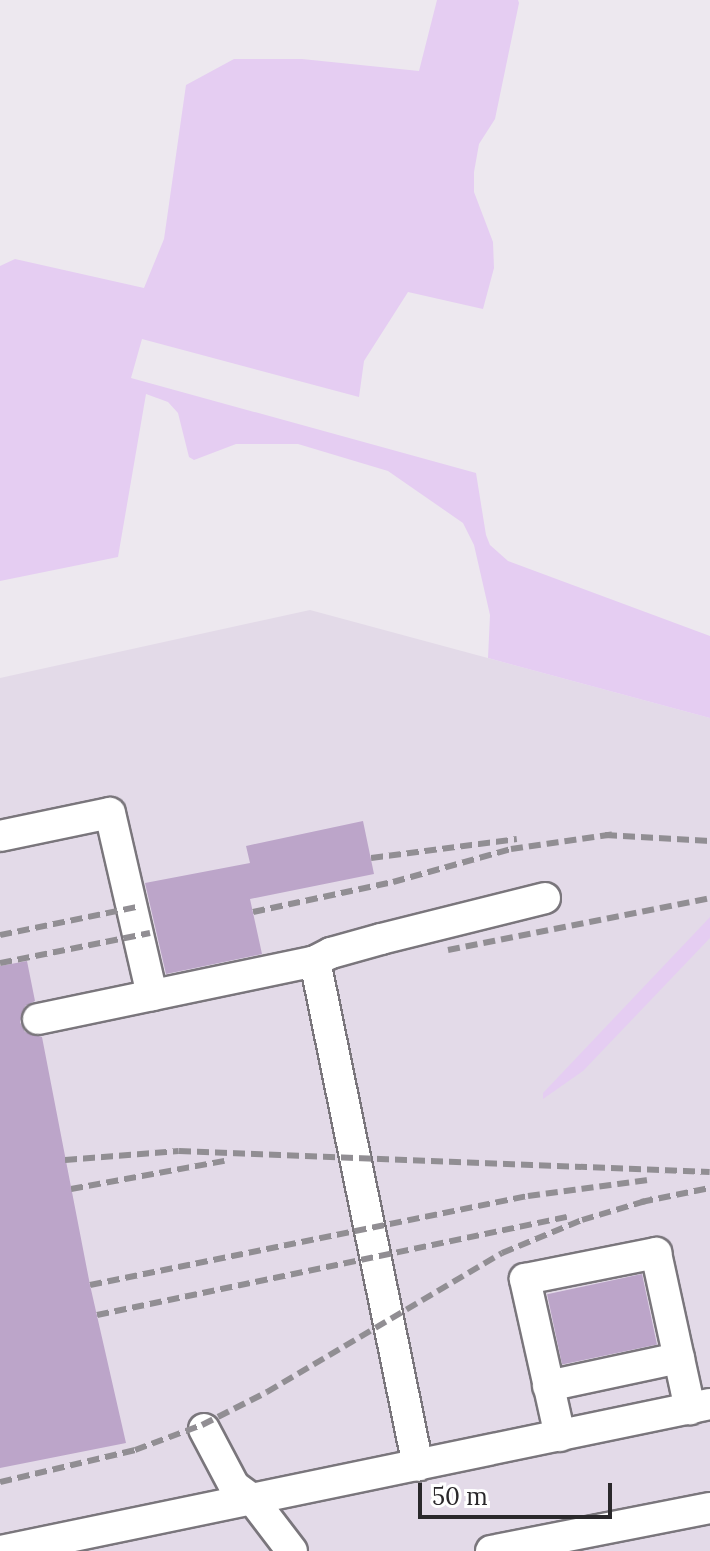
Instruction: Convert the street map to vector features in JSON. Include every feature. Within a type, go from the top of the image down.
[{"type":"lane","points":[[0,836],[110,813],[152,995]]},
{"type":"lane","points":[[38,1019],[315,961],[343,949],[545,898]]},
{"type":"lane","points":[[315,961],[418,1466]]},
{"type":"lane","points":[[1,1551],[418,1466],[560,1436],[700,1406],[679,1358],[656,1253],[525,1279],[560,1436]]},
{"type":"lane","points":[[548,1386],[679,1358]]},
{"type":"lane","points":[[204,1429],[228,1478],[253,1500],[292,1551]]},
{"type":"lane","points":[[491,1551],[710,1508]]},
{"type":"shaded area","points":[[437,0],[518,0],[519,3],[495,119],[479,144],[474,172],[474,192],[493,242],[494,268],[483,309],[408,292],[364,361],[359,397],[142,339],[131,378],[476,473],[486,535],[490,545],[508,561],[710,636],[710,718],[488,658],[490,615],[474,545],[463,523],[388,471],[298,444],[236,444],[194,460],[189,457],[178,413],[168,402],[146,394],[118,557],[0,581],[0,266],[15,259],[144,288],[164,239],[186,85],[234,59],[302,59],[419,71]]},
{"type":"shaded area","points":[[310,610],[710,718],[710,1551],[0,1551],[0,678]]},
{"type":"shaded area","points":[[710,917],[710,938],[583,1071],[543,1099],[543,1093]]},
{"type":"building","points":[[363,821],[374,874],[250,899],[262,954],[166,974],[145,883],[250,863],[246,846]]},
{"type":"building","points":[[27,961],[35,1001],[25,1006],[20,1022],[25,1032],[42,1037],[90,1285],[126,1443],[0,1468],[0,966]]},
{"type":"building","points":[[642,1274],[657,1344],[562,1365],[547,1294]]},
{"type":"railway","points":[[253,912],[393,882],[511,849],[615,834]]},
{"type":"railway","points":[[605,835],[710,841]]},
{"type":"railway","points":[[371,858],[517,839]]},
{"type":"railway","points":[[448,950],[710,898]]},
{"type":"railway","points":[[0,935],[137,907]]},
{"type":"railway","points":[[0,963],[150,933]]},
{"type":"railway","points":[[65,1160],[179,1151],[710,1172]]},
{"type":"railway","points":[[71,1189],[224,1161]]},
{"type":"railway","points":[[90,1285],[528,1196],[648,1180]]},
{"type":"railway","points":[[641,1202],[710,1188]]},
{"type":"railway","points":[[0,1482],[135,1450],[202,1425],[267,1392],[502,1253],[582,1220],[652,1199]]},
{"type":"railway","points":[[97,1315],[567,1217]]}]
